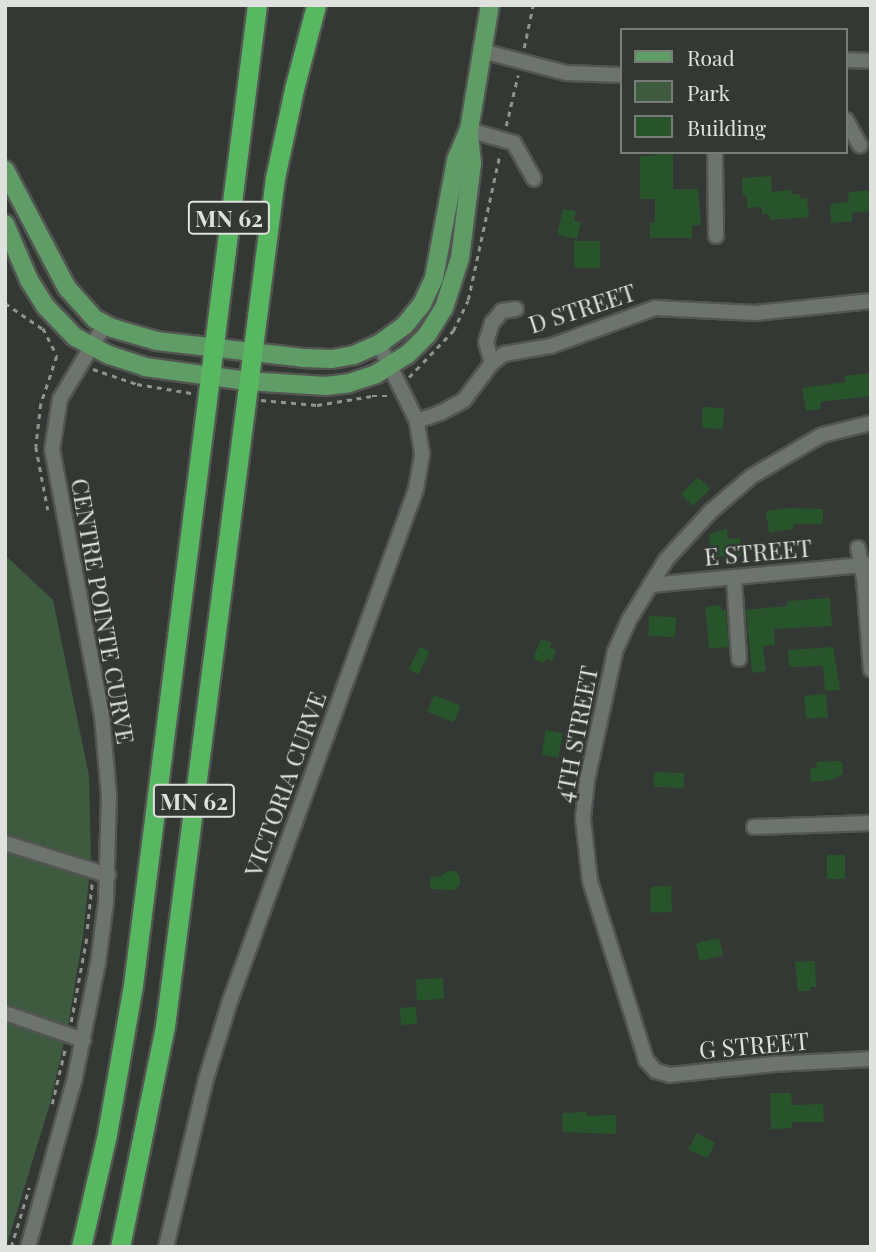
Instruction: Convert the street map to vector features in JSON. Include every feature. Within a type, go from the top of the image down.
[{"type":"highway","name":"MN 62","points":[[81,1247],[107,1134],[129,1010],[257,5]]},
{"type":"highway","name":"MN 62","points":[[120,1247],[165,1026],[250,353],[279,159],[316,5]]},
{"type":"main road","points":[[5,170],[67,288],[88,312],[105,324],[133,336],[250,353],[332,359],[354,355],[379,344],[405,325],[428,292],[439,261],[456,160],[468,130],[490,5]]},
{"type":"main road","points":[[5,224],[36,293],[61,323],[90,346],[134,364],[208,385],[246,390],[326,386],[363,379],[390,366],[427,335],[451,290],[460,258],[472,163],[468,130]]},
{"type":"street","points":[[482,51],[566,73],[620,75]]},
{"type":"street","points":[[848,60],[871,61]]},
{"type":"street","points":[[848,124],[860,145]]},
{"type":"street","points":[[468,130],[504,138],[520,150],[534,178]]},
{"type":"street","points":[[715,154],[716,236]]},
{"type":"street","name":"D STREET","points":[[492,363],[504,354],[551,346],[656,308],[755,313],[871,301]]},
{"type":"street","points":[[417,421],[464,400],[492,363],[486,342],[492,323],[502,311],[516,309]]},
{"type":"street","name":"CENTRE POINTE CURVE","points":[[28,1247],[56,1155],[98,963],[100,873],[109,796],[102,716],[52,450],[60,399],[105,324]]},
{"type":"street","name":"VICTORIA CURVE","points":[[166,1247],[206,1079],[230,1001],[416,489],[422,454],[417,421],[379,344]]},
{"type":"street","name":"4TH STREET","points":[[646,1060],[590,881],[583,819],[587,780],[615,652],[629,620],[680,542],[752,476],[822,435],[871,423]]},
{"type":"street","points":[[858,548],[866,565],[871,670]]},
{"type":"street","name":"E STREET","points":[[650,585],[866,565]]},
{"type":"street","points":[[734,577],[739,659]]},
{"type":"street","points":[[754,827],[871,822]]},
{"type":"street","points":[[5,843],[100,873]]},
{"type":"street","points":[[5,1013],[83,1040]]},
{"type":"street","name":"G STREET","points":[[646,1060],[656,1071],[670,1075],[774,1064],[871,1059]]},
{"type":"path","points":[[246,390],[317,405],[372,396],[387,398],[453,331],[468,300],[533,5]]},
{"type":"path","points":[[5,303],[44,330]]},
{"type":"path","points":[[37,319],[57,356],[137,384],[208,385]]},
{"type":"path","points":[[51,522],[36,447],[41,404],[57,356]]},
{"type":"path","points":[[51,1107],[68,1037],[100,873]]},
{"type":"path","points":[[10,1247],[31,1182]]},
{"type":"green space","points":[[5,555],[53,600],[89,776],[91,860],[83,936],[68,1026],[49,1107],[6,1247]]},
{"type":"building","points":[[673,154],[673,189],[698,189],[701,225],[692,225],[692,238],[650,238],[650,223],[655,223],[655,199],[640,199],[640,156]]},
{"type":"building","points":[[771,176],[772,192],[791,190],[791,194],[800,194],[800,199],[807,198],[809,217],[769,220],[769,214],[762,214],[762,207],[748,208],[747,196],[743,196],[742,178]]},
{"type":"building","points":[[871,190],[871,211],[852,213],[852,221],[831,223],[830,204],[849,202],[848,192]]},
{"type":"building","points":[[563,209],[576,211],[574,221],[581,222],[577,239],[557,235]]},
{"type":"building","points":[[574,241],[600,241],[600,268],[574,268]]},
{"type":"building","points":[[871,373],[871,396],[820,402],[821,409],[806,411],[802,388],[846,382],[844,376]]},
{"type":"building","points":[[703,407],[724,408],[723,429],[702,428]]},
{"type":"building","points":[[698,477],[710,489],[693,506],[681,494]]},
{"type":"building","points":[[790,508],[823,509],[823,524],[793,524],[793,529],[769,533],[766,511]]},
{"type":"building","points":[[727,529],[728,539],[740,538],[741,556],[711,557],[709,534]]},
{"type":"building","points":[[830,598],[832,626],[774,629],[775,645],[763,646],[766,671],[752,673],[746,610],[787,606],[787,601]]},
{"type":"building","points":[[721,605],[721,610],[726,610],[729,647],[709,649],[705,607]]},
{"type":"building","points":[[649,616],[676,617],[675,637],[648,636]]},
{"type":"building","points":[[541,639],[552,643],[550,648],[556,650],[552,661],[546,659],[544,663],[533,659]]},
{"type":"building","points":[[420,647],[430,652],[418,674],[409,669]]},
{"type":"building","points":[[833,647],[840,690],[825,691],[823,666],[789,667],[788,650]]},
{"type":"building","points":[[826,694],[828,717],[806,719],[804,696]]},
{"type":"building","points":[[434,695],[461,706],[454,723],[427,712]]},
{"type":"building","points":[[546,730],[563,733],[558,758],[542,755]]},
{"type":"building","points":[[816,762],[842,762],[843,774],[831,780],[811,782],[810,768],[817,768]]},
{"type":"building","points":[[654,772],[684,773],[683,788],[653,787]]},
{"type":"building","points":[[827,855],[845,855],[845,879],[827,879]]},
{"type":"building","points":[[447,871],[455,871],[460,877],[460,885],[454,890],[430,889],[431,876],[440,877]]},
{"type":"building","points":[[671,886],[672,912],[651,913],[650,887]]},
{"type":"building","points":[[719,938],[723,956],[700,961],[696,943]]},
{"type":"building","points":[[815,961],[816,987],[810,987],[810,991],[798,991],[795,962]]},
{"type":"building","points":[[443,978],[444,999],[417,1000],[416,979]]},
{"type":"building","points":[[416,1007],[417,1024],[401,1025],[400,1008]]},
{"type":"building","points":[[770,1093],[791,1093],[792,1105],[823,1104],[824,1122],[792,1122],[792,1128],[771,1129]]},
{"type":"building","points":[[586,1112],[587,1116],[616,1115],[616,1134],[563,1132],[562,1113]]},
{"type":"building","points":[[697,1133],[715,1143],[708,1158],[688,1150]]}]
